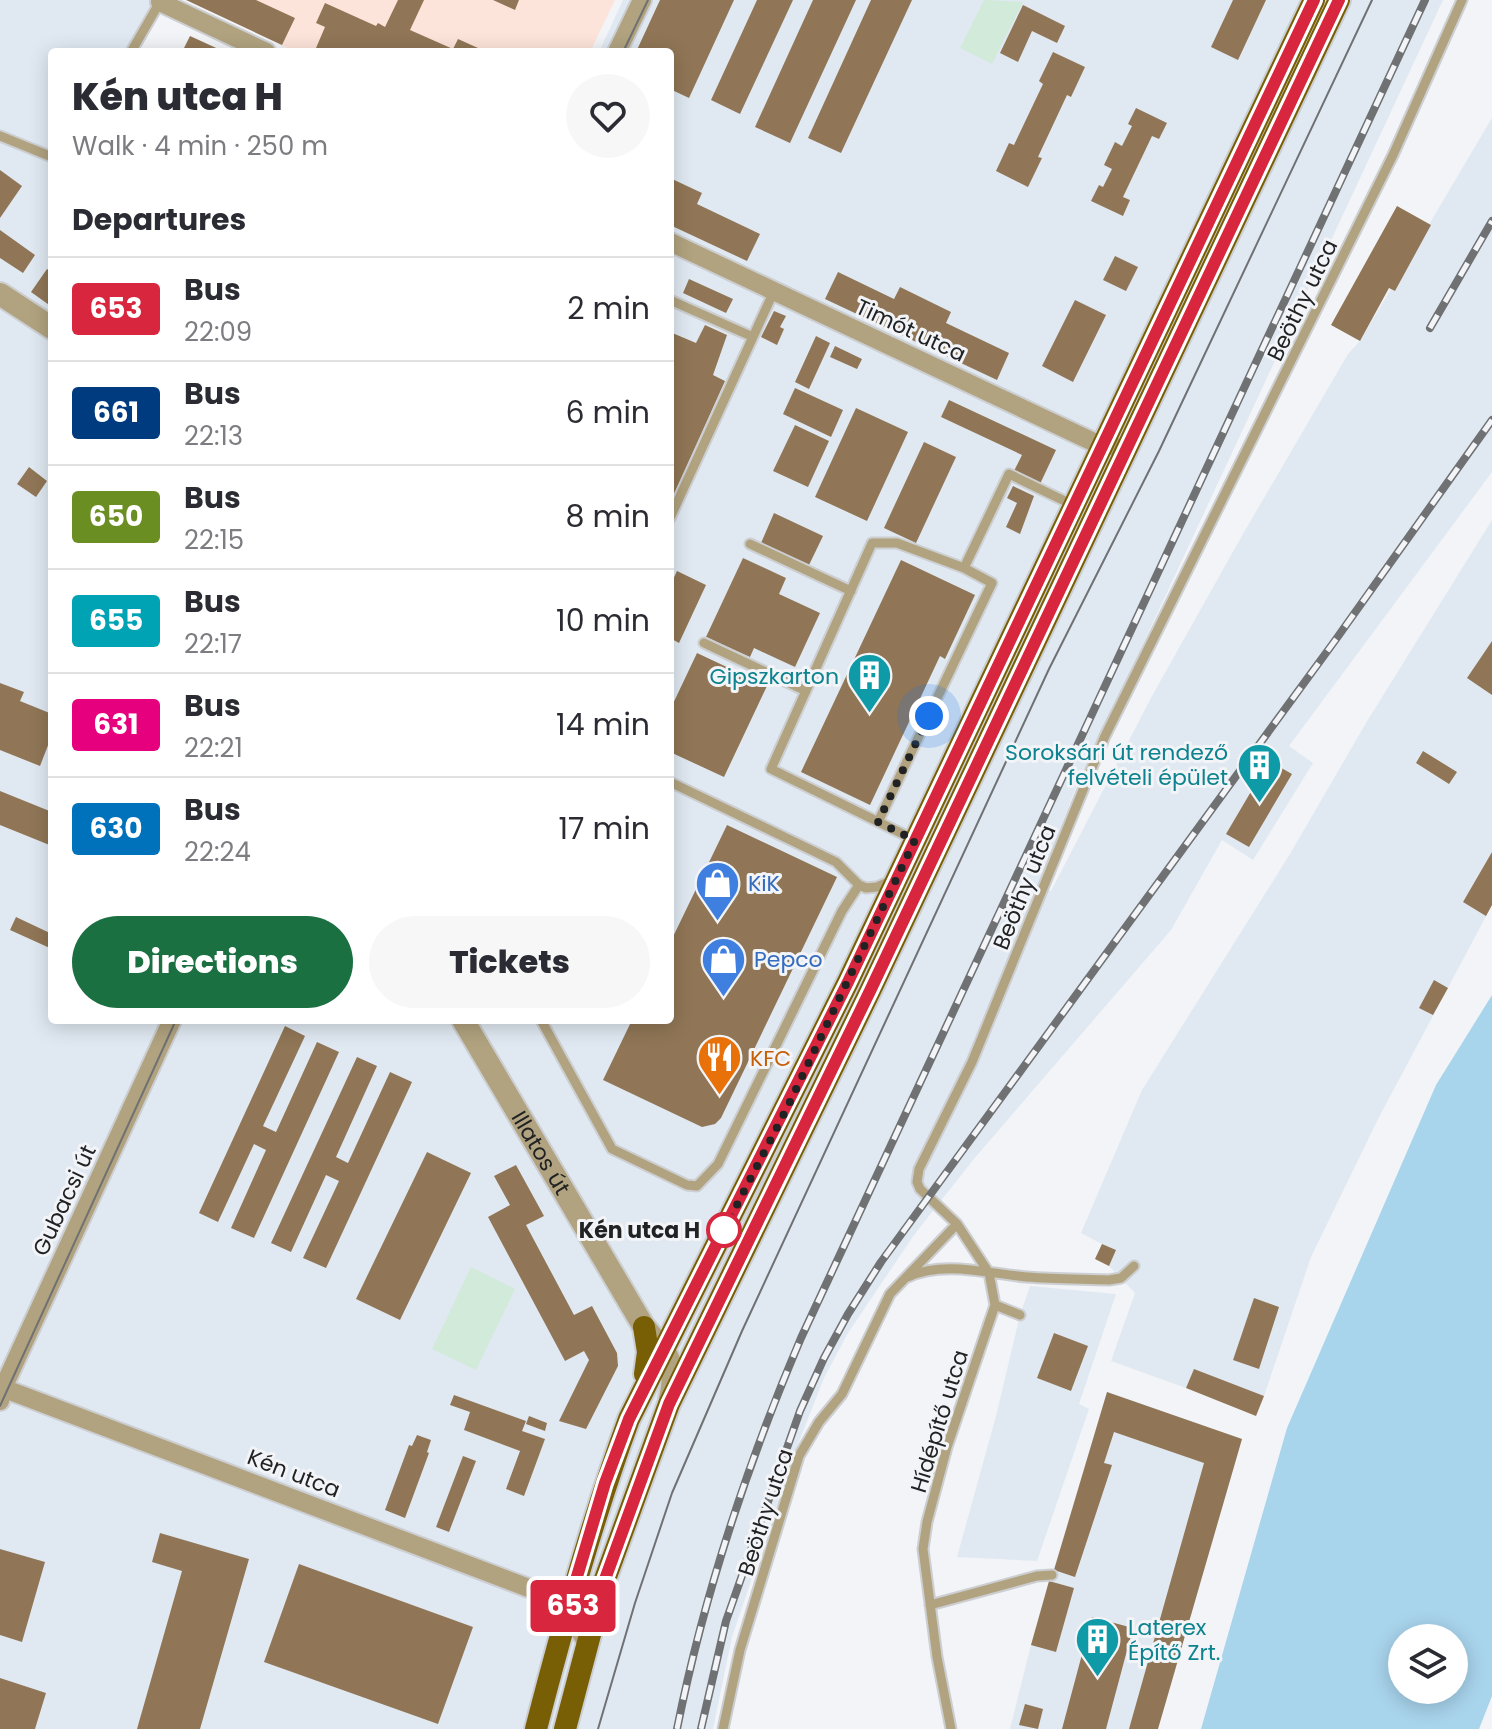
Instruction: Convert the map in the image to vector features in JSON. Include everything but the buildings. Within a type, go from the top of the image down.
[{"type":"main road","points":[[536,1729],[605,1483],[629,1419],[787,1108],[1314,0]]},
{"type":"main road","points":[[565,1729],[604,1582],[669,1404],[870,991],[1339,0]]},
{"type":"main road","points":[[644,1327],[648,1352],[644,1387]]},
{"type":"street","points":[[619,48],[642,0]]},
{"type":"street","points":[[160,1],[258,48]]},
{"type":"street","name":"Timót utca","points":[[674,244],[1102,446]]},
{"type":"street","points":[[0,294],[48,325]]},
{"type":"street","points":[[1102,446],[1118,447],[1133,437]]},
{"type":"street","name":"Gubacsi út","points":[[1,1392],[170,1024]]},
{"type":"street","name":"Illatos út","points":[[465,1024],[644,1327],[666,1342],[675,1375],[669,1404]]},
{"type":"street","points":[[666,1342],[702,1334]]},
{"type":"street","name":"Kén utca","points":[[1,1392],[547,1595],[567,1610],[587,1643]]},
{"type":"street","points":[[567,1610],[604,1582]]},
{"type":"lane","name":"Beöthy utca","points":[[723,1729],[740,1650],[799,1456],[819,1422],[842,1394],[881,1309],[901,1281],[957,1224],[920,1189],[917,1182],[919,1169],[972,1062],[1105,736],[1386,169],[1462,0]]},
{"type":"lane","points":[[133,48],[160,1]]},
{"type":"lane","points":[[0,136],[48,155]]},
{"type":"lane","points":[[674,509],[774,291]]},
{"type":"lane","points":[[674,302],[753,337]]},
{"type":"lane","points":[[964,568],[1009,474],[1074,506]]},
{"type":"lane","points":[[878,822],[992,583],[964,568],[897,543],[872,543],[771,769],[878,822],[915,840]]},
{"type":"lane","points":[[750,544],[851,591]]},
{"type":"lane","points":[[704,643],[806,691]]},
{"type":"lane","points":[[674,784],[836,862],[866,888],[877,887],[898,877]]},
{"type":"lane","points":[[543,1024],[612,1149],[687,1185],[697,1186],[718,1164],[842,911],[859,885]]},
{"type":"lane","points":[[957,1224],[989,1273]]},
{"type":"lane","points":[[901,1281],[915,1274],[949,1269],[1109,1280],[1121,1278],[1134,1266]]},
{"type":"lane","name":"Hídépítő utca","points":[[951,1729],[923,1549],[947,1447],[995,1305],[989,1273]]},
{"type":"lane","points":[[995,1305],[1020,1315]]},
{"type":"lane","points":[[930,1605],[1052,1575]]},
{"type":"shaded area","points":[[0,0],[158,0],[135,48],[48,48],[48,1024],[674,1024],[674,48],[601,48],[623,0],[1443,0],[1075,790],[1037,888],[1051,891],[1152,696],[1243,534],[1492,118],[1492,472],[1289,746],[1313,763],[1253,860],[1222,840],[1171,930],[973,1160],[914,1235],[848,1333],[824,1378],[793,1457],[732,1637],[713,1729],[0,1729]]},
{"type":"shaded area","points":[[187,0],[615,0],[592,48],[288,48]]},
{"type":"shaded area","points":[[1492,520],[1492,905],[1378,1119],[1311,1257],[1264,1396],[1186,1388],[1111,1361],[1135,1293],[1109,1266],[1095,1259],[1102,1244],[1081,1233],[1142,1090],[1290,854],[1366,723]]},
{"type":"shaded area","points":[[1030,1286],[1116,1294],[1079,1404],[1089,1409],[1037,1561],[957,1557],[1020,1315]]},
{"type":"shaded area","points":[[1107,1392],[1242,1439],[1158,1729],[1010,1729],[1031,1645]]},
{"type":"green space","points":[[984,0],[1023,2],[992,64],[960,48]]},
{"type":"green space","points":[[471,1267],[515,1289],[476,1370],[432,1349]]},
{"type":"water","points":[[1492,995],[1492,1696],[1479,1729],[1201,1729],[1287,1428],[1436,1085]]},
{"type":"tram line","points":[[625,48],[648,0]]},
{"type":"tram line","points":[[598,1729],[672,1493],[742,1331],[1049,669],[1159,451],[1372,0]]},
{"type":"tram line","points":[[0,1406],[174,1024]]},
{"type":"railway","points":[[677,1729],[700,1629],[729,1530],[801,1338],[1425,0]]},
{"type":"railway","points":[[1430,328],[1492,221]]},
{"type":"railway","points":[[701,1729],[726,1621],[800,1411],[848,1314],[881,1262],[1334,642],[1492,420]]},
{"type":"bus line","name":"653","points":[[1314,0],[848,982],[629,1419],[605,1483],[567,1610],[604,1582],[669,1404],[870,991],[1339,0]]},
{"type":"place","name":"Gipszkarton","points":[[870,715]]},
{"type":"place","name":"Soroksári út rendező felvételi épület","points":[[1259,804]]},
{"type":"place","name":"KiK","points":[[717,922]]},
{"type":"place","name":"Pepco","points":[[723,998]]},
{"type":"place","name":"KFC","points":[[719,1097]]},
{"type":"place","name":"Kén utca H","points":[[724,1230]]},
{"type":"place","name":"Laterex Építő Zrt.","points":[[1097,1679]]},
{"type":"route","points":[[724,1230],[787,1108],[915,840],[878,822],[929,716]]}]
